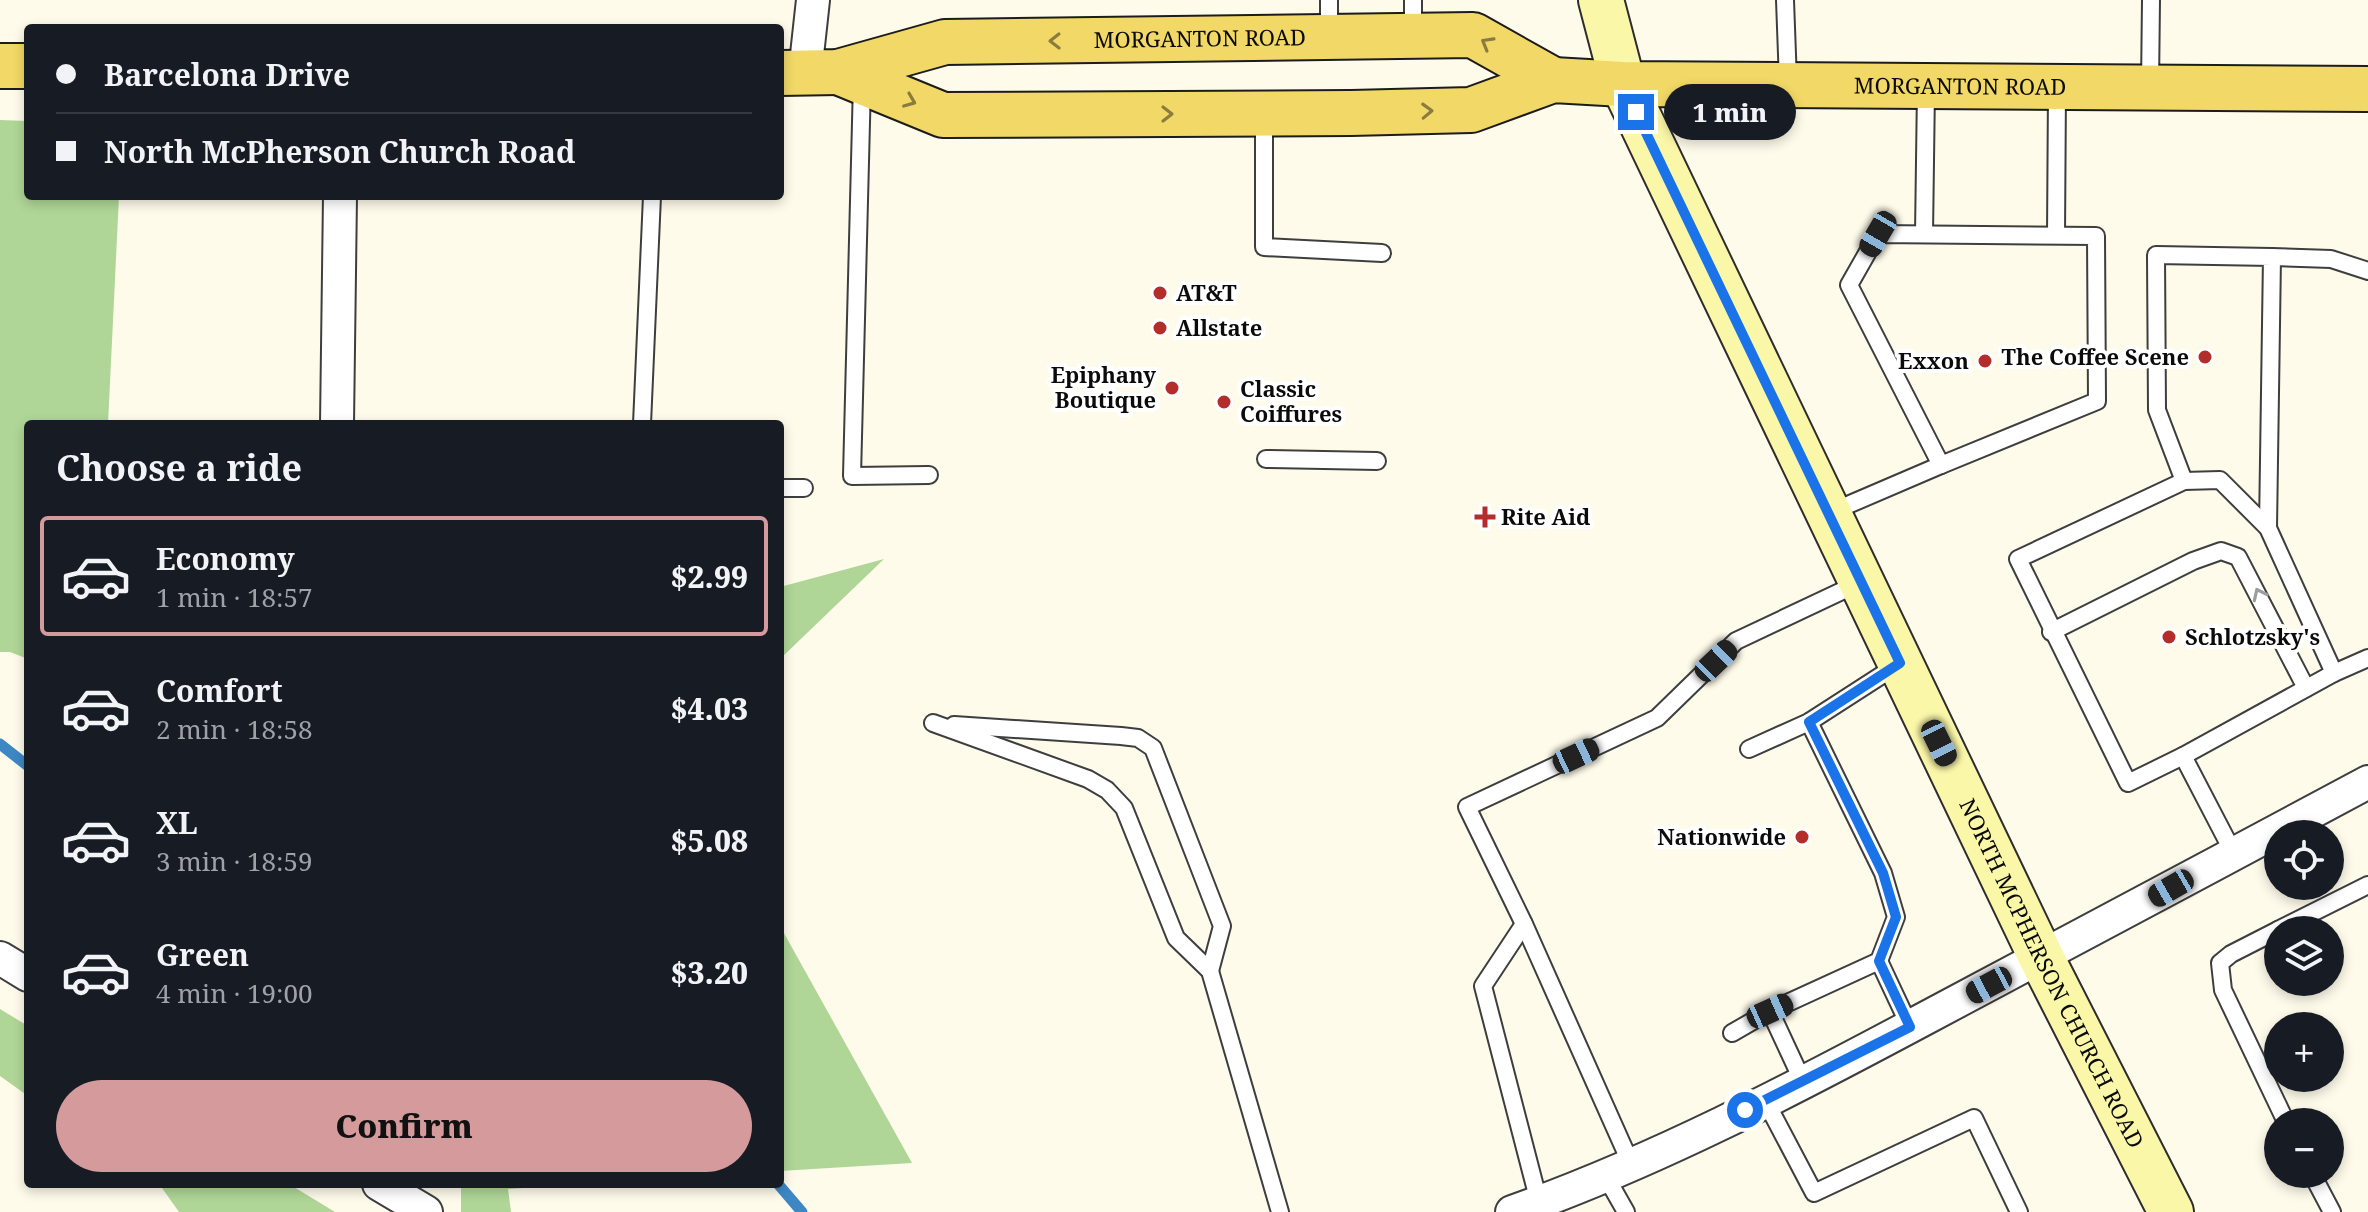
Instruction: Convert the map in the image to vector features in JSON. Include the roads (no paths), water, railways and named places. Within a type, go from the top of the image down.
[{"type":"main road","name":"NORTH MCPHERSON CHURCH ROAD","points":[[1601,0],[1623,84],[2041,957],[2171,1212]]},
{"type":"main road","name":"MORGANTON ROAD","points":[[821,75],[945,42],[1329,19],[1413,18],[1473,35],[1553,80]]},
{"type":"main road","points":[[0,66],[24,66]]},
{"type":"main road","name":"MORGANTON ROAD","points":[[821,75],[943,115],[1471,110],[1553,80],[1623,84],[2368,89]]},
{"type":"street","points":[[813,0],[821,75]]},
{"type":"street","points":[[337,420],[340,200]]},
{"type":"street","points":[[1526,1207],[1618,1169],[1803,1082],[2368,782]]},
{"type":"street","points":[[0,958],[24,973]]},
{"type":"street","points":[[386,1188],[426,1212]]},
{"type":"lane","points":[[1785,0],[1788,85]]},
{"type":"lane","points":[[2150,88],[2151,0]]},
{"type":"lane","points":[[821,75],[852,476],[929,475]]},
{"type":"lane","points":[[1924,234],[1926,86]]},
{"type":"lane","points":[[2056,235],[2057,87]]},
{"type":"lane","points":[[1264,113],[1264,247],[1382,253]]},
{"type":"lane","points":[[642,420],[652,200]]},
{"type":"lane","points":[[1829,513],[2097,401],[2096,236],[1878,234],[1849,285],[1941,465]]},
{"type":"lane","points":[[2184,481],[2157,410],[2156,255],[2331,259],[2368,271]]},
{"type":"lane","points":[[2268,528],[2272,257]]},
{"type":"lane","points":[[1266,459],[1377,461]]},
{"type":"lane","points":[[2334,673],[2268,528],[2220,480],[2184,481],[2018,559],[2051,632],[2128,783],[2334,673],[2368,658]]},
{"type":"lane","points":[[784,488],[804,488]]},
{"type":"lane","points":[[2051,632],[2193,561],[2221,551],[2238,557],[2306,688]]},
{"type":"lane","points":[[1626,1212],[1618,1169],[1524,924],[1467,807],[1657,718],[1736,641],[1861,581]]},
{"type":"lane","points":[[1749,749],[1809,722],[1900,663]]},
{"type":"lane","points":[[1732,1033],[1770,1011],[1879,961],[1896,917],[1883,873],[1809,722]]},
{"type":"lane","points":[[1210,971],[1222,926],[1153,748],[1138,738],[1121,736],[933,723],[1088,779],[1107,790],[1124,808],[1176,938],[1210,971],[1280,1212]]},
{"type":"lane","points":[[2183,756],[2234,854]]},
{"type":"lane","points":[[2306,916],[2368,885]]},
{"type":"lane","points":[[1524,924],[1483,986],[1526,1207]]},
{"type":"lane","points":[[2264,937],[2220,963],[2219,974],[2229,1004],[2279,1108]]},
{"type":"lane","points":[[1879,961],[1910,1027]]},
{"type":"lane","points":[[1770,1011],[1803,1082]]},
{"type":"lane","points":[[1765,1100],[1814,1193],[1974,1118],[2019,1212]]},
{"type":"lane","points":[[2319,1188],[2332,1212]]},
{"type":"waterway","points":[[0,744],[24,763]]},
{"type":"waterway","points":[[781,1188],[802,1212]]},
{"type":"place","name":"AT&T","points":[[1160,293]]},
{"type":"place","name":"Allstate","points":[[1160,328]]},
{"type":"place","name":"The Coffee Scene","points":[[2205,357]]},
{"type":"place","name":"Exxon","points":[[1985,361]]},
{"type":"place","name":"Epiphany Boutique","points":[[1172,388]]},
{"type":"place","name":"Classic Coiffures","points":[[1224,402]]},
{"type":"place","name":"Rite Aid","points":[[1485,517]]},
{"type":"place","name":"Schlotzsky's","points":[[2169,637]]},
{"type":"place","name":"Nationwide","points":[[1802,837]]}]
